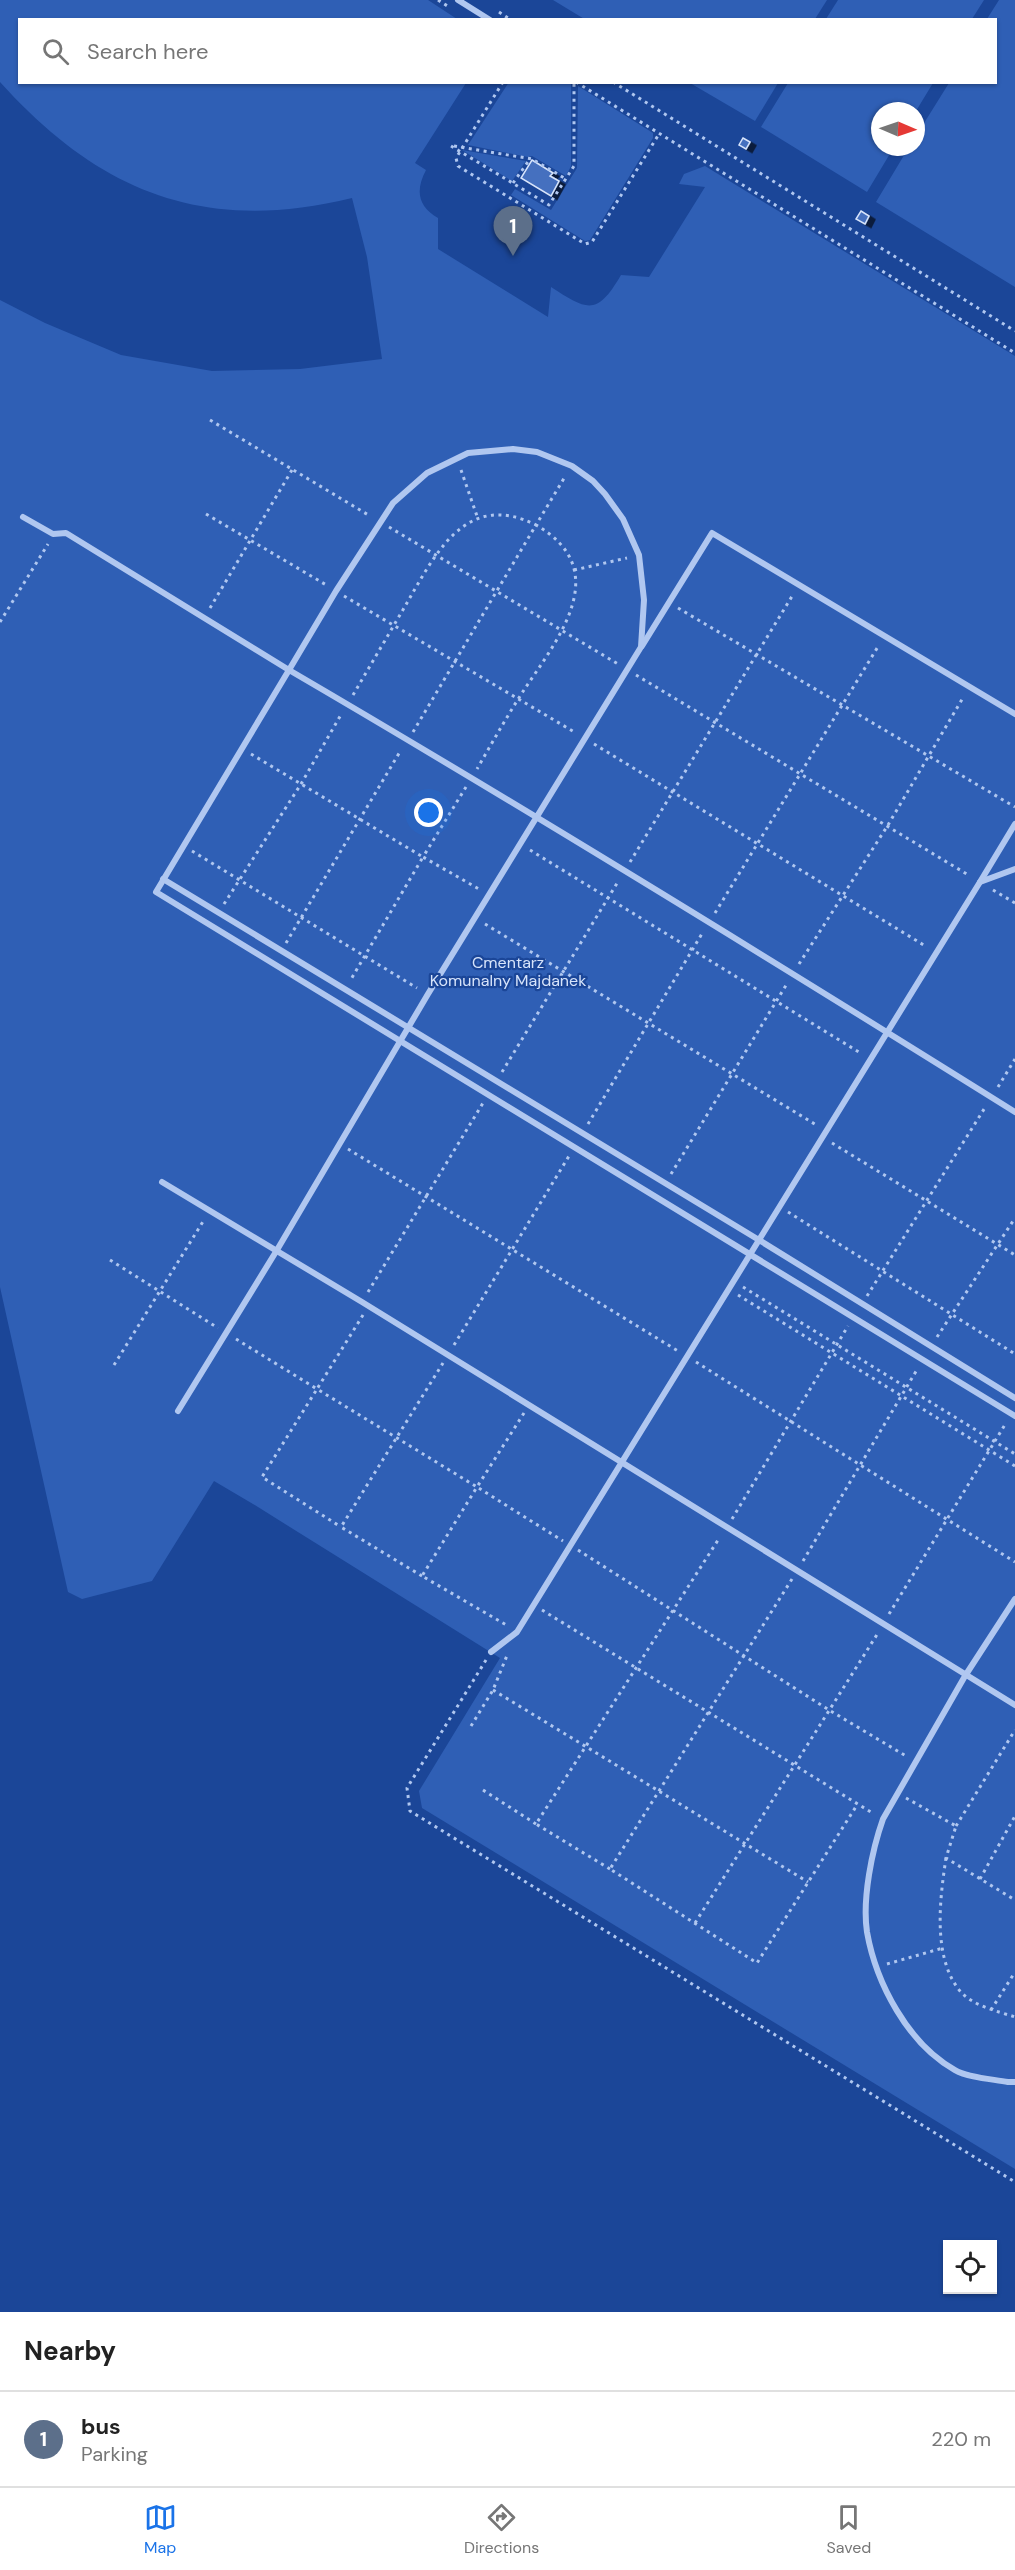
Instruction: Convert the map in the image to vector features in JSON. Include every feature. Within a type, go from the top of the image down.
[{"type":"street","points":[[458,0],[487,18]]},
{"type":"street","points":[[641,647],[644,600],[639,555],[623,519],[605,494],[572,466],[537,453],[513,449],[482,450],[457,457],[422,477],[393,503],[336,591],[156,892],[1013,1415]]},
{"type":"street","points":[[23,517],[53,534],[66,533],[709,922],[1015,1112]]},
{"type":"street","points":[[178,1411],[277,1250],[428,994],[627,669],[670,604],[711,533],[1015,714]]},
{"type":"street","points":[[491,1652],[517,1632],[1015,824]]},
{"type":"street","points":[[980,882],[1015,869]]},
{"type":"street","points":[[163,879],[1015,1398]]},
{"type":"street","points":[[162,1182],[530,1405],[882,1625],[1015,1705]]},
{"type":"street","points":[[1015,1599],[965,1676],[883,1819],[876,1839],[868,1883],[867,1931],[886,1992],[918,2042],[956,2071],[1015,2082]]},
{"type":"path","points":[[502,84],[456,158],[458,166],[585,244],[592,242],[659,133]]},
{"type":"path","points":[[462,149],[549,205],[574,166],[575,84]]},
{"type":"path","points":[[578,84],[1015,353]]},
{"type":"path","points":[[616,84],[1015,331]]},
{"type":"path","points":[[462,149],[530,159],[566,179]]},
{"type":"path","points":[[513,183],[530,159]]},
{"type":"path","points":[[210,420],[1015,903]]},
{"type":"path","points":[[457,457],[478,519]]},
{"type":"path","points":[[281,951],[457,662],[572,466]]},
{"type":"path","points":[[205,618],[292,470]]},
{"type":"path","points":[[206,514],[672,791],[936,953]]},
{"type":"path","points":[[219,913],[301,784],[435,555],[452,533],[478,519],[493,515],[524,520],[536,525],[560,541],[567,552],[574,570],[576,596],[573,609],[562,632],[518,699],[345,989]]},
{"type":"path","points":[[0,622],[53,534]]},
{"type":"path","points":[[574,570],[639,555]]},
{"type":"path","points":[[496,1081],[799,584]]},
{"type":"path","points":[[670,604],[1015,807]]},
{"type":"path","points":[[582,1133],[885,636]]},
{"type":"path","points":[[665,1184],[792,974],[888,825],[969,687]]},
{"type":"path","points":[[242,749],[489,895]]},
{"type":"path","points":[[520,845],[871,1059]]},
{"type":"path","points":[[183,846],[428,994]]},
{"type":"path","points":[[475,918],[733,1074],[926,1201],[1015,1255]]},
{"type":"path","points":[[862,1303],[883,1273],[1015,1059]]},
{"type":"path","points":[[471,1726],[493,1690],[517,1632],[262,1477],[317,1389],[426,1197],[488,1094]]},
{"type":"path","points":[[340,1144],[1015,1562]]},
{"type":"path","points":[[341,1527],[574,1147]]},
{"type":"path","points":[[780,1207],[1015,1354]]},
{"type":"path","points":[[114,1365],[210,1211]]},
{"type":"path","points":[[931,1346],[1015,1218]]},
{"type":"path","points":[[110,1260],[571,1545],[829,1710],[915,1761]]},
{"type":"path","points":[[734,1281],[1015,1454]]},
{"type":"path","points":[[728,1290],[1015,1466]]},
{"type":"path","points":[[536,1824],[726,1527],[853,1316]]},
{"type":"path","points":[[610,1869],[745,1657],[923,1359]]},
{"type":"path","points":[[422,1576],[530,1405]]},
{"type":"path","points":[[695,1923],[1013,1415]]},
{"type":"path","points":[[533,1605],[883,1819]]},
{"type":"path","points":[[491,1652],[407,1788],[410,1811],[1015,2181]]},
{"type":"path","points":[[493,1690],[808,1882]]},
{"type":"path","points":[[1015,1730],[956,1826],[946,1858],[939,1912],[948,1968],[960,1991],[991,2010],[1015,2017]]},
{"type":"path","points":[[483,1790],[756,1963],[857,1805]]},
{"type":"path","points":[[896,1793],[956,1826]]},
{"type":"path","points":[[980,1879],[1015,1816]]},
{"type":"path","points":[[946,1858],[1015,1900]]},
{"type":"path","points":[[878,1966],[944,1948]]},
{"type":"path","points":[[991,2010],[1015,1972]]},
{"type":"green space","name":"Cmentarz Komunalny Majdanek","points":[[0,0],[428,0],[455,18],[18,18],[18,84],[465,84],[415,163],[426,170],[420,185],[420,197],[426,208],[438,218],[438,249],[548,317],[551,287],[574,301],[583,305],[591,305],[605,298],[621,275],[649,277],[705,187],[679,184],[684,174],[705,166],[1015,356],[1015,2169],[422,1808],[419,1791],[500,1658],[253,1504],[214,1481],[152,1581],[82,1599],[68,1592],[0,1287],[0,300],[45,323],[121,355],[212,371],[300,369],[382,359],[367,257],[352,198],[299,208],[249,211],[202,206],[158,195],[117,177],[77,152],[38,120],[0,82]]},
{"type":"green space","points":[[553,0],[827,0],[816,18],[583,18]]},
{"type":"green space","points":[[838,0],[984,0],[973,18],[827,18]]},
{"type":"green space","points":[[999,0],[1015,0],[1015,287],[876,202],[904,156],[925,156],[925,122],[948,84],[997,84],[997,18],[988,18]]},
{"type":"green space","points":[[508,84],[571,84],[571,166],[566,176],[532,156],[468,145]]},
{"type":"green space","points":[[692,84],[777,84],[755,121]]},
{"type":"green space","points":[[787,84],[932,84],[921,102],[871,102],[871,156],[889,156],[867,192],[761,127]]},
{"type":"green space","points":[[578,86],[653,133],[653,138],[590,240],[585,241],[511,195],[515,189],[551,210],[577,168]]},
{"type":"green space","points":[[462,150],[526,161],[512,181]]},
{"type":"building","points":[[743,138],[750,142],[746,149],[739,145]]},
{"type":"building","points":[[532,160],[553,173],[550,176],[559,181],[551,196],[521,178]]},
{"type":"building","points":[[861,211],[869,216],[865,224],[856,219]]},
{"type":"place","name":"bus","points":[[513,256]]}]
